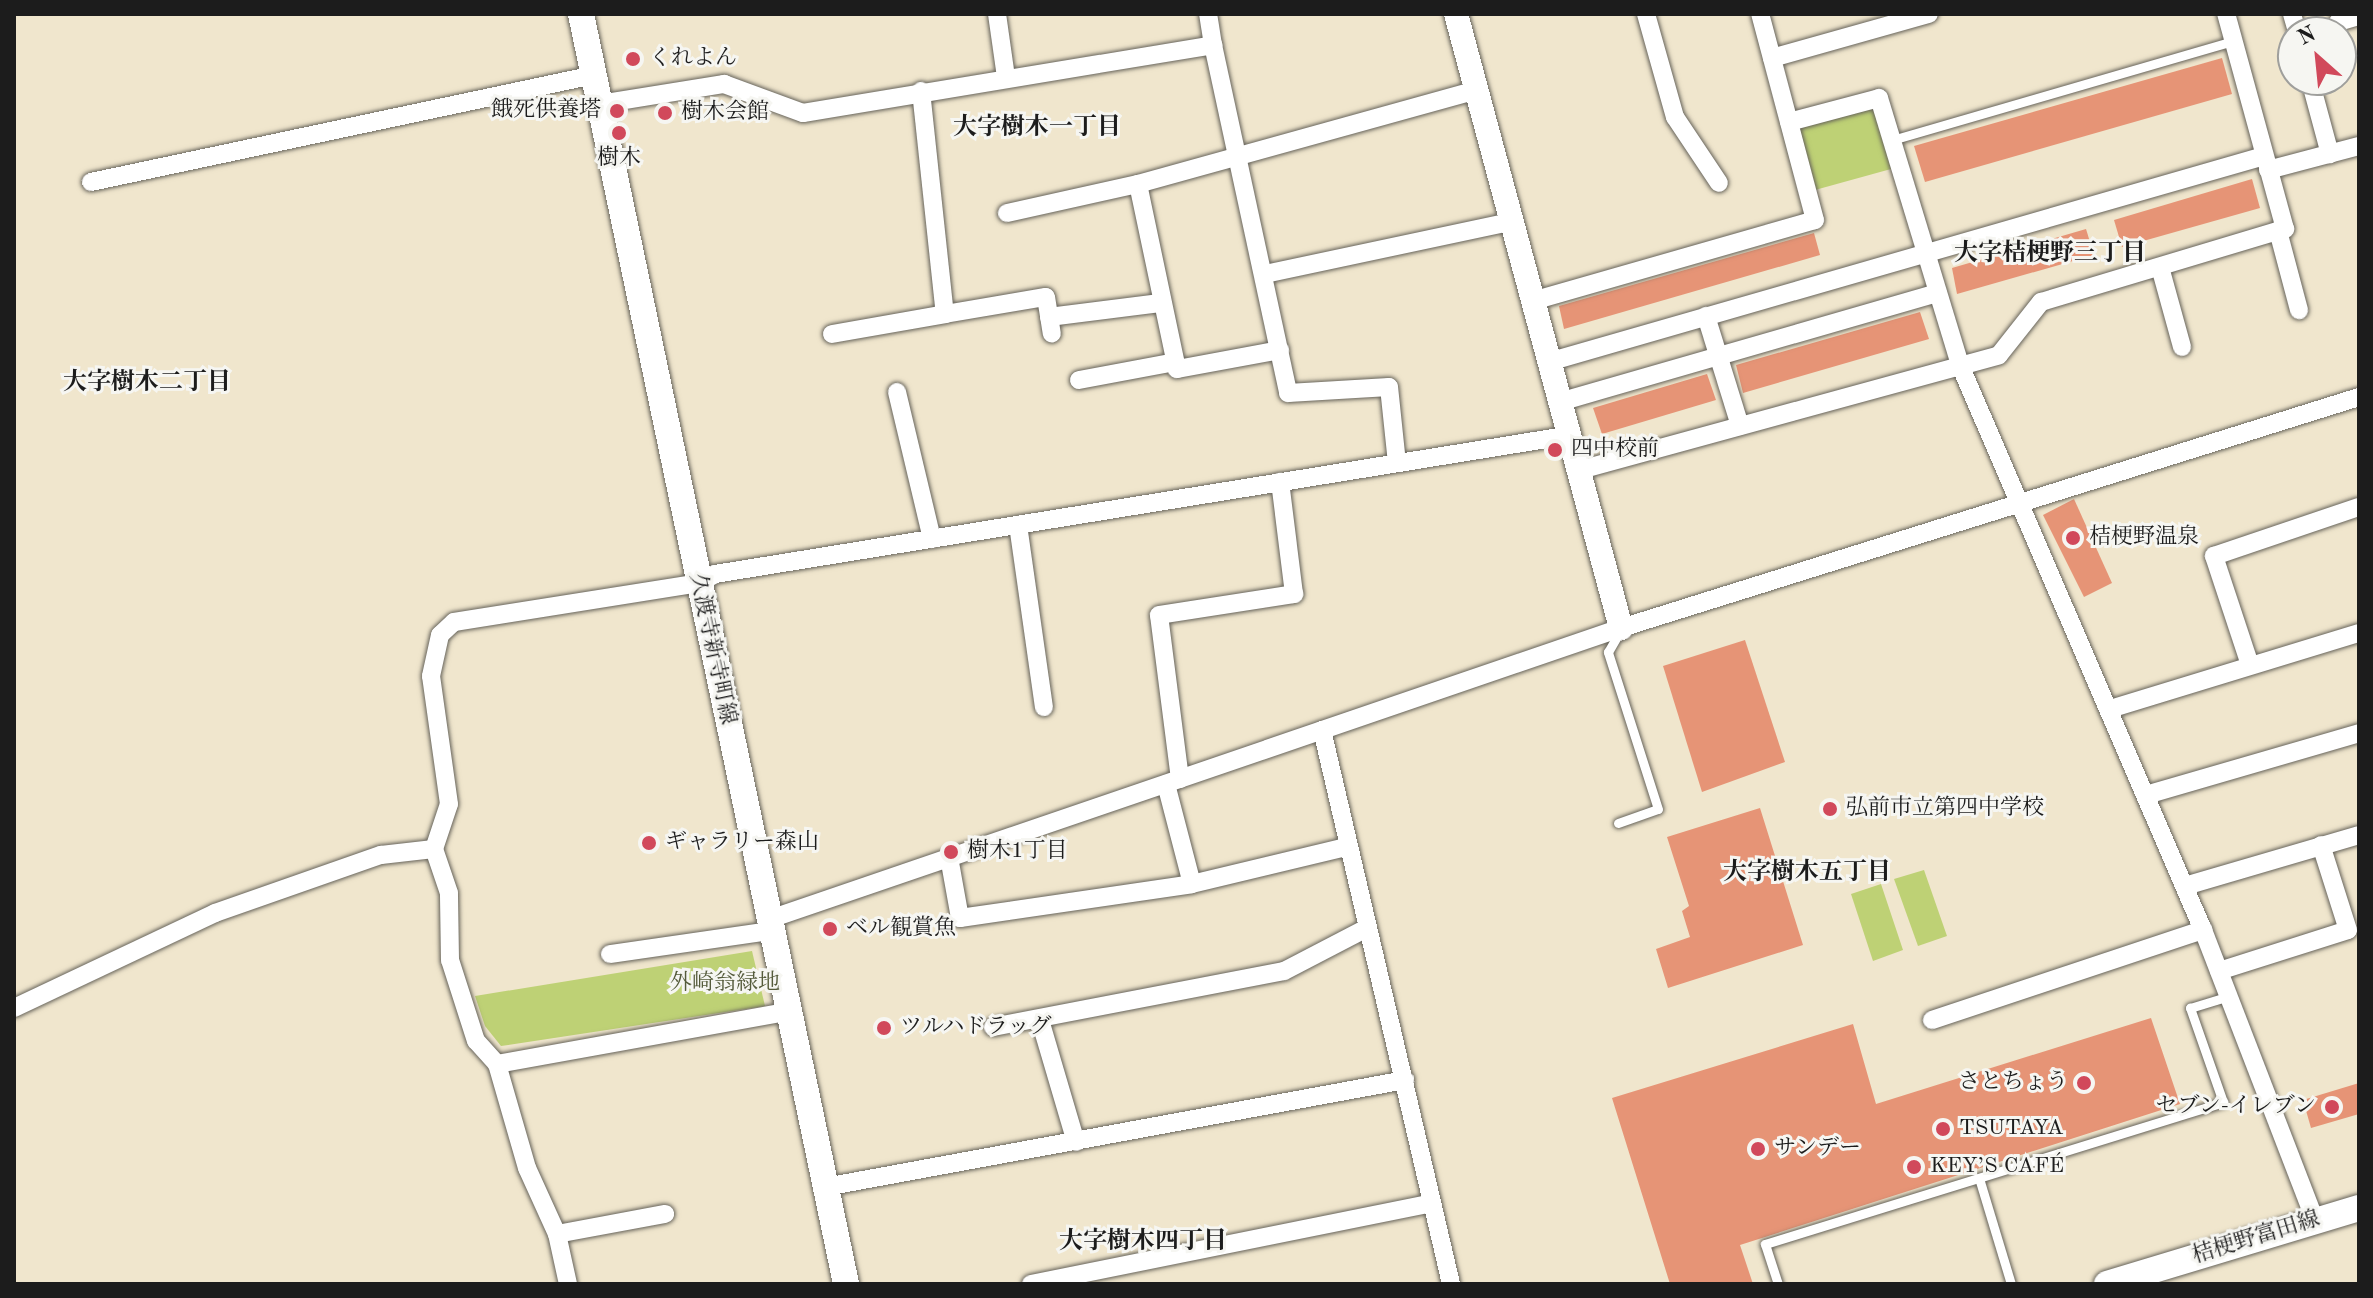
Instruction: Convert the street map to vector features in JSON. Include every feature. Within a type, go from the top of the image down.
[{"type":"main road","name":"久渡寺新寺町線","points":[[581,14],[846,1284]]},
{"type":"main road","name":"桔梗野富田線","points":[[2107,1284],[2359,1208]]},
{"type":"street","points":[[997,14],[1006,77]]},
{"type":"street","points":[[1456,14],[1536,300],[1621,628]]},
{"type":"street","points":[[1646,14],[1675,117],[1719,183]]},
{"type":"street","points":[[1536,300],[1815,220],[1760,14]]},
{"type":"street","points":[[1772,58],[1929,14]]},
{"type":"street","points":[[1580,470],[1999,355],[2041,302],[2285,229],[2226,14]]},
{"type":"street","points":[[1213,15],[1213,45],[1234,159],[1265,274],[1288,393],[1389,387],[1397,463]]},
{"type":"street","points":[[600,104],[724,84],[803,113],[1213,45]]},
{"type":"street","points":[[91,182],[594,75]]},
{"type":"street","points":[[1007,213],[1234,159],[1477,90]]},
{"type":"street","points":[[921,91],[945,314]]},
{"type":"street","points":[[2314,96],[2330,154]]},
{"type":"street","points":[[1789,122],[1879,98],[1960,365],[2185,886],[2315,1220]]},
{"type":"street","points":[[1552,361],[1926,252],[2266,163],[2330,154],[2359,146]]},
{"type":"street","points":[[1138,184],[1160,303],[1177,369],[1280,350]]},
{"type":"street","points":[[1265,274],[1514,221]]},
{"type":"street","points":[[2278,231],[2299,310]]},
{"type":"street","points":[[2160,267],[2182,347]]},
{"type":"street","points":[[1563,401],[1938,293]]},
{"type":"street","points":[[832,334],[1046,297],[1051,325],[1160,303]]},
{"type":"street","points":[[1706,316],[1740,426]]},
{"type":"street","points":[[1079,380],[1175,362]]},
{"type":"street","points":[[897,392],[932,539]]},
{"type":"street","points":[[610,954],[769,925],[949,857],[1621,628],[2359,397]]},
{"type":"street","points":[[568,1284],[557,1234],[527,1168],[497,1064],[476,1041],[464,1015],[450,960],[449,893],[434,849],[449,804],[431,676],[440,635],[454,622],[699,583],[715,574],[1571,435]]},
{"type":"street","points":[[1192,884],[1173,781],[1159,615],[1294,594],[1280,482]]},
{"type":"street","points":[[2250,665],[2214,556],[2359,507]]},
{"type":"street","points":[[1018,525],[1044,707]]},
{"type":"street","points":[[2110,709],[2359,633]]},
{"type":"street","points":[[1322,730],[1346,847],[1405,1080],[1429,1204],[1451,1284]]},
{"type":"street","points":[[2146,795],[2359,733]]},
{"type":"street","points":[[2185,886],[2359,835]]},
{"type":"street","points":[[2219,971],[2348,930],[2321,845]]},
{"type":"street","points":[[949,857],[960,918],[1192,884],[1346,847]]},
{"type":"street","points":[[14,1008],[215,913],[381,855],[434,849]]},
{"type":"street","points":[[993,1027],[1284,971],[1367,928]]},
{"type":"street","points":[[1932,1020],[2203,930]]},
{"type":"street","points":[[497,1064],[787,1012]]},
{"type":"street","points":[[1040,1020],[1076,1142]]},
{"type":"street","points":[[825,1187],[1405,1080]]},
{"type":"street","points":[[1031,1284],[1429,1204]]},
{"type":"street","points":[[557,1234],[665,1214]]},
{"type":"lane","points":[[1892,140],[2233,41]]},
{"type":"lane","points":[[1618,823],[1658,809],[1608,652],[1621,628]]},
{"type":"lane","points":[[1778,1284],[1765,1244],[2223,1102],[2190,1008],[2229,996]]},
{"type":"lane","points":[[1979,1178],[2011,1284]]},
{"type":"green space","points":[[1874,108],[1891,169],[1815,190],[1798,129]]},
{"type":"green space","points":[[1924,870],[1947,936],[1918,946],[1894,879]]},
{"type":"green space","points":[[1881,884],[1903,950],[1873,961],[1851,894]]},
{"type":"green space","name":"外崎翁緑地","points":[[752,951],[765,1006],[501,1046],[485,1026],[475,996]]},
{"type":"building","points":[[2222,58],[2232,94],[1925,182],[1914,146]]},
{"type":"building","points":[[2252,179],[2260,208],[2122,247],[2114,220]]},
{"type":"building","points":[[2086,229],[2094,255],[1957,294],[1952,268]]},
{"type":"building","points":[[1814,233],[1820,255],[1564,329],[1559,306]]},
{"type":"building","points":[[1920,312],[1929,339],[1743,393],[1736,365]]},
{"type":"building","points":[[1707,374],[1716,400],[1602,434],[1593,408]]},
{"type":"building","name":"桔梗野温泉","points":[[2074,499],[2112,583],[2084,597],[2043,515]]},
{"type":"building","points":[[1745,640],[1785,762],[1702,792],[1663,666]]},
{"type":"building","points":[[1760,808],[1803,945],[1668,988],[1656,949],[1690,937],[1682,911],[1689,906],[1667,837]]},
{"type":"building","name":"サンデー","points":[[2151,1018],[2180,1104],[1740,1245],[1753,1284],[1670,1284],[1612,1098],[1853,1024],[1876,1104]]},
{"type":"building","name":"セブン-イレブン","points":[[2359,1083],[2359,1114],[2311,1128],[2303,1100]]},
{"type":"place","name":"くれよん","points":[[633,59]]},
{"type":"place","name":"餓死供養塔","points":[[617,111]]},
{"type":"place","name":"樹木会館","points":[[665,113]]},
{"type":"place","name":"樹木","points":[[619,133]]},
{"type":"place","name":"四中校前","points":[[1555,450]]},
{"type":"place","name":"桔梗野温泉","points":[[2073,538]]},
{"type":"place","name":"弘前市立第四中学校","points":[[1830,809]]},
{"type":"place","name":"ギャラリー森山","points":[[649,843]]},
{"type":"place","name":"樹木1丁目","points":[[951,852]]},
{"type":"place","name":"ベル観賞魚","points":[[830,929]]},
{"type":"place","name":"ツルハドラッグ","points":[[884,1028]]},
{"type":"place","name":"さとちょう","points":[[2084,1083]]},
{"type":"place","name":"セブン-イレブン","points":[[2332,1107]]},
{"type":"place","name":"TSUTAYA","points":[[1943,1129]]},
{"type":"place","name":"サンデー","points":[[1758,1149]]},
{"type":"place","name":"KEY’S CAFÉ","points":[[1914,1167]]},
{"type":"district","name":"大字樹木一丁目","points":[[1037,129]]},
{"type":"district","name":"大字桔梗野三丁目","points":[[2050,255]]},
{"type":"district","name":"大字樹木二丁目","points":[[147,384]]},
{"type":"district","name":"大字樹木五丁目","points":[[1807,874]]},
{"type":"district","name":"大字樹木四丁目","points":[[1143,1243]]}]
